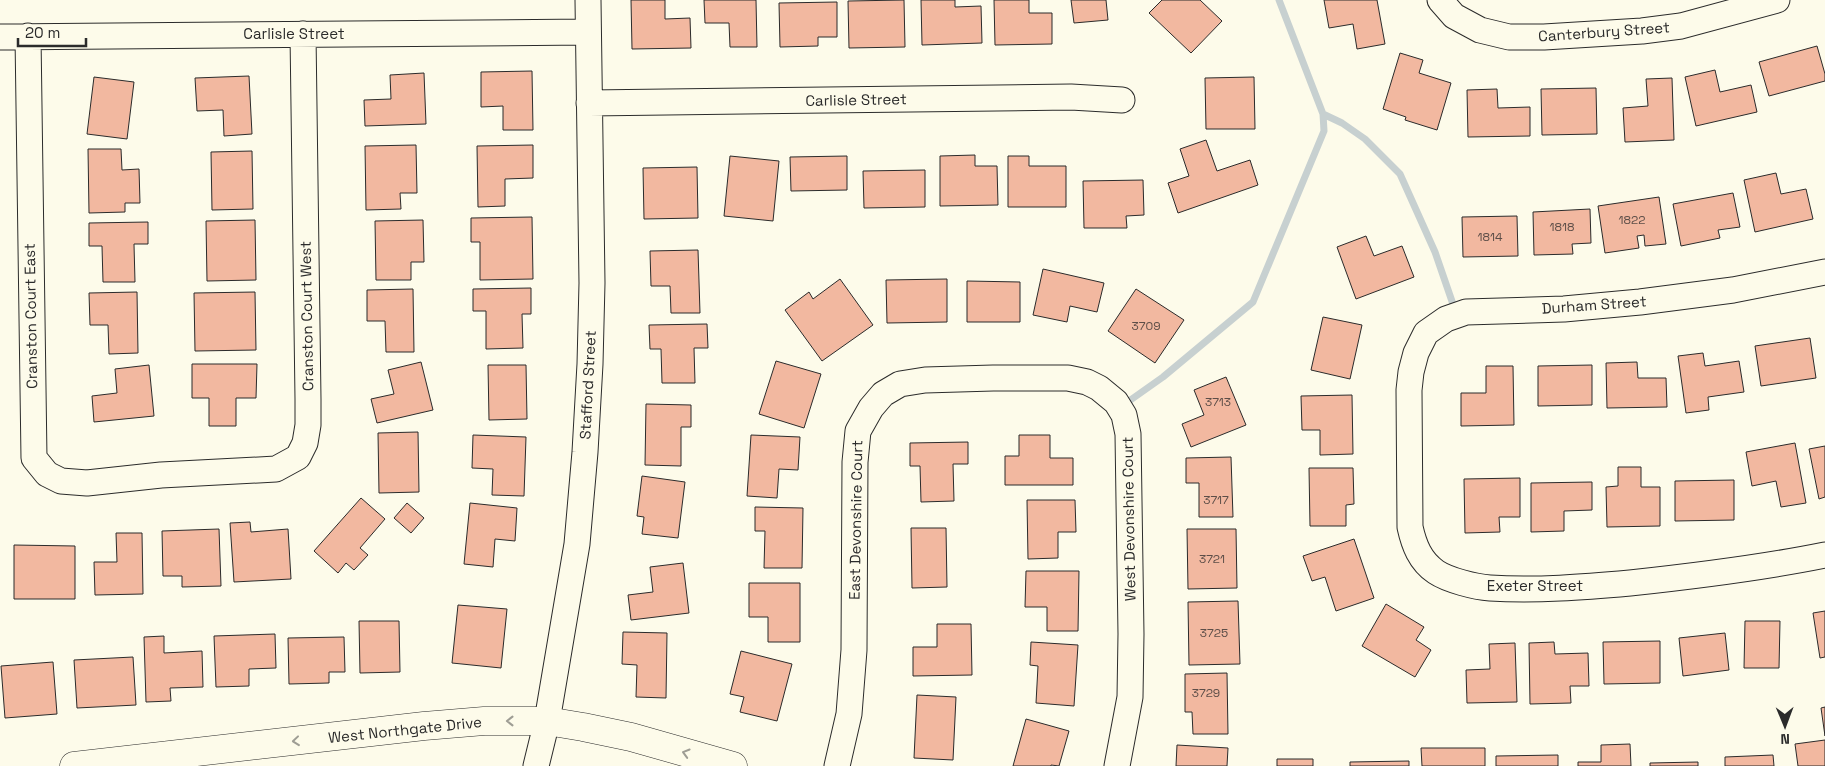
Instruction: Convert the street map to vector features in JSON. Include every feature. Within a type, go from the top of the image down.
[{"type":"main road","name":"West Northgate Drive","points":[[74,766],[424,726],[484,721],[547,721],[583,726],[631,737],[733,766]]},
{"type":"street","name":"Stafford Street","points":[[536,766],[547,721],[577,544],[585,452],[592,283],[588,0]]},
{"type":"street","name":"Canterbury Street","points":[[1440,0],[1454,16],[1480,30],[1509,37],[1544,37],[1642,31],[1681,26],[1777,0]]},
{"type":"street","name":"Carlisle Street","points":[[0,37],[588,32]]},
{"type":"street","name":"Cranston Court West","points":[[161,475],[276,469],[298,457],[305,443],[308,425],[308,400],[303,34]]},
{"type":"street","name":"Cranston Court East","points":[[28,36],[34,458],[47,474],[62,481],[87,483],[161,475]]},
{"type":"street","name":"Carlisle Street","points":[[589,103],[1072,98],[1122,100]]},
{"type":"street","name":"Durham Street","points":[[1409,390],[1416,353],[1426,333],[1446,319],[1466,312],[1564,309],[1640,302],[1733,290],[1825,272]]},
{"type":"street","name":"East Devonshire Court","points":[[837,766],[849,714],[854,650],[855,462],[858,431],[871,408],[883,394],[900,384],[925,380],[993,378]]},
{"type":"street","name":"West Devonshire Court","points":[[993,378],[1068,378],[1088,382],[1116,402],[1124,415],[1128,434],[1132,634],[1130,697],[1117,766]]},
{"type":"street","name":"Exeter Street","points":[[1409,390],[1410,527],[1415,548],[1426,563],[1436,572],[1449,578],[1489,588],[1575,588],[1774,565],[1825,555]]},
{"type":"building","points":[[631,0],[665,0],[665,19],[690,18],[691,48],[632,49]]},
{"type":"building","points":[[704,0],[756,0],[757,47],[730,47],[729,23],[705,23]]},
{"type":"building","points":[[904,0],[905,47],[849,48],[848,1]]},
{"type":"building","points":[[921,0],[955,0],[955,7],[981,6],[982,43],[922,45]]},
{"type":"building","points":[[994,0],[1029,0],[1029,13],[1052,13],[1052,44],[995,45]]},
{"type":"building","points":[[1071,0],[1106,0],[1108,20],[1074,23]]},
{"type":"building","points":[[1162,0],[1200,0],[1222,21],[1191,53],[1149,13]]},
{"type":"building","points":[[1324,0],[1377,0],[1385,44],[1357,49],[1353,24],[1329,28]]},
{"type":"building","points":[[837,2],[837,37],[818,37],[818,46],[780,47],[779,3]]},
{"type":"building","points":[[1817,46],[1825,74],[1825,81],[1769,96],[1759,62]]},
{"type":"building","points":[[1400,53],[1423,60],[1419,73],[1451,83],[1437,130],[1405,120],[1406,117],[1383,109]]},
{"type":"building","points":[[1715,70],[1720,92],[1751,85],[1757,112],[1696,126],[1685,77]]},
{"type":"building","points":[[532,71],[533,130],[503,130],[503,106],[481,107],[481,72]]},
{"type":"building","points":[[424,73],[426,124],[365,126],[364,100],[391,99],[390,75]]},
{"type":"building","points":[[249,76],[252,134],[224,136],[223,110],[197,111],[195,78]]},
{"type":"building","points":[[94,77],[134,82],[127,139],[87,134]]},
{"type":"building","points":[[1254,77],[1255,129],[1206,129],[1205,78]]},
{"type":"building","points":[[1672,78],[1674,140],[1625,142],[1623,108],[1648,106],[1646,79]]},
{"type":"building","points":[[1596,88],[1597,134],[1542,135],[1541,89]]},
{"type":"building","points":[[1497,89],[1498,108],[1530,107],[1530,136],[1468,137],[1467,90]]},
{"type":"building","points":[[1206,140],[1217,171],[1250,160],[1258,185],[1178,213],[1168,183],[1189,176],[1180,149]]},
{"type":"building","points":[[416,145],[417,193],[400,193],[401,209],[366,210],[365,146]]},
{"type":"building","points":[[533,145],[533,178],[505,179],[505,206],[478,207],[477,146]]},
{"type":"building","points":[[88,149],[121,149],[122,170],[139,169],[140,203],[125,203],[125,212],[89,213]]},
{"type":"building","points":[[252,151],[253,209],[212,210],[211,152]]},
{"type":"building","points":[[975,155],[975,166],[997,166],[998,205],[940,206],[940,156]]},
{"type":"building","points":[[730,156],[779,161],[773,221],[724,216]]},
{"type":"building","points":[[847,156],[847,190],[791,191],[790,157]]},
{"type":"building","points":[[1008,156],[1029,156],[1029,166],[1066,166],[1066,207],[1008,207]]},
{"type":"building","points":[[697,167],[698,218],[644,219],[643,168]]},
{"type":"building","points":[[925,170],[925,207],[864,208],[863,171]]},
{"type":"building","points":[[1776,173],[1781,194],[1806,189],[1813,219],[1755,232],[1744,180]]},
{"type":"building","points":[[1143,180],[1144,215],[1126,216],[1127,228],[1084,228],[1083,181]]},
{"type":"building","points":[[1733,193],[1740,227],[1718,230],[1720,238],[1681,246],[1673,204]]},
{"type":"building","points":[[1659,197],[1666,244],[1645,246],[1644,235],[1637,236],[1639,248],[1605,253],[1598,206]]},
{"type":"building","points":[[1590,209],[1591,243],[1572,244],[1573,254],[1534,255],[1533,212]]},
{"type":"building","points":[[1517,216],[1518,256],[1463,257],[1462,217]]},
{"type":"building","points":[[532,217],[533,279],[480,280],[480,242],[471,242],[471,218]]},
{"type":"building","points":[[255,220],[256,280],[207,281],[206,221]]},
{"type":"building","points":[[423,220],[424,262],[411,262],[411,280],[376,280],[375,221]]},
{"type":"building","points":[[148,222],[148,244],[134,244],[135,282],[103,282],[102,246],[89,246],[89,223]]},
{"type":"building","points":[[1366,236],[1374,256],[1402,246],[1414,277],[1356,299],[1337,247]]},
{"type":"building","points":[[698,250],[700,313],[671,313],[670,286],[651,286],[650,251]]},
{"type":"building","points":[[1043,269],[1104,283],[1097,312],[1070,306],[1067,322],[1033,315]]},
{"type":"building","points":[[840,279],[873,325],[822,361],[785,310],[809,292],[813,299]]},
{"type":"building","points":[[947,279],[947,322],[887,323],[886,280]]},
{"type":"building","points":[[967,281],[1020,282],[1020,322],[967,322]]},
{"type":"building","points":[[531,288],[531,314],[522,314],[523,348],[486,349],[486,311],[473,311],[473,289]]},
{"type":"building","points":[[413,289],[414,352],[386,352],[385,321],[367,321],[367,290]]},
{"type":"building","points":[[1136,289],[1184,320],[1155,363],[1108,331]]},
{"type":"building","points":[[137,292],[138,353],[109,354],[108,325],[90,325],[89,293]]},
{"type":"building","points":[[255,292],[256,350],[195,351],[194,293]]},
{"type":"building","points":[[1323,317],[1362,325],[1350,379],[1311,370]]},
{"type":"building","points":[[707,324],[708,348],[694,348],[695,383],[662,383],[661,349],[650,349],[649,325]]},
{"type":"building","points":[[1810,338],[1816,378],[1761,386],[1755,346]]},
{"type":"building","points":[[1703,353],[1705,366],[1739,361],[1744,392],[1708,397],[1709,410],[1686,413],[1678,356]]},
{"type":"building","points":[[776,361],[821,374],[804,428],[759,414]]},
{"type":"building","points":[[421,362],[433,410],[377,423],[371,399],[394,394],[388,370]]},
{"type":"building","points":[[1637,362],[1638,378],[1666,378],[1667,407],[1607,408],[1606,363]]},
{"type":"building","points":[[192,364],[257,364],[256,398],[236,398],[236,426],[209,426],[209,398],[192,398]]},
{"type":"building","points":[[149,365],[154,416],[94,422],[92,396],[117,393],[115,369]]},
{"type":"building","points":[[488,365],[526,365],[527,419],[489,420]]},
{"type":"building","points":[[1592,365],[1592,405],[1538,406],[1538,366]]},
{"type":"building","points":[[1486,366],[1513,366],[1514,425],[1461,426],[1461,393],[1486,393]]},
{"type":"building","points":[[1226,377],[1246,425],[1191,447],[1182,424],[1204,415],[1194,390]]},
{"type":"building","points":[[1352,395],[1353,454],[1320,455],[1320,430],[1302,430],[1301,396]]},
{"type":"building","points":[[646,404],[691,405],[691,427],[681,427],[681,466],[645,465]]},
{"type":"building","points":[[418,432],[419,492],[379,493],[378,433]]},
{"type":"building","points":[[473,435],[526,437],[524,496],[492,495],[493,469],[472,468]]},
{"type":"building","points":[[751,435],[800,437],[798,470],[779,469],[777,498],[747,496]]},
{"type":"building","points":[[1019,435],[1050,435],[1050,458],[1073,458],[1073,485],[1005,485],[1005,456],[1019,456]]},
{"type":"building","points":[[968,442],[968,464],[953,464],[954,501],[921,502],[920,466],[910,466],[910,443]]},
{"type":"building","points":[[1795,443],[1806,503],[1781,507],[1776,481],[1752,486],[1746,452]]},
{"type":"building","points":[[1825,446],[1825,497],[1819,499],[1809,449]]},
{"type":"building","points":[[1231,457],[1233,517],[1199,517],[1199,483],[1186,483],[1186,458]]},
{"type":"building","points":[[1618,467],[1641,467],[1641,487],[1660,487],[1660,526],[1607,527],[1606,487],[1618,486]]},
{"type":"building","points":[[1309,468],[1353,468],[1354,504],[1346,505],[1346,526],[1310,526]]},
{"type":"building","points":[[642,476],[685,482],[678,538],[642,534],[644,517],[637,516]]},
{"type":"building","points":[[1520,478],[1520,517],[1499,517],[1500,532],[1465,533],[1464,479]]},
{"type":"building","points":[[1734,480],[1734,520],[1675,521],[1675,481]]},
{"type":"building","points":[[1592,482],[1592,510],[1564,511],[1564,531],[1531,532],[1531,483]]},
{"type":"building","points":[[361,498],[385,519],[360,548],[368,555],[354,570],[346,563],[338,573],[314,551]]},
{"type":"building","points":[[1027,500],[1075,500],[1076,532],[1058,532],[1058,558],[1028,559]]},
{"type":"building","points":[[407,503],[424,518],[411,533],[394,518]]},
{"type":"building","points":[[470,503],[517,508],[515,541],[495,539],[493,567],[464,564]]},
{"type":"building","points":[[755,507],[803,508],[802,568],[764,568],[765,531],[755,531]]},
{"type":"building","points":[[250,522],[251,532],[288,529],[291,579],[234,582],[230,523]]},
{"type":"building","points":[[911,528],[946,528],[947,587],[912,588]]},
{"type":"building","points":[[219,529],[221,586],[182,587],[182,576],[163,576],[162,531]]},
{"type":"building","points":[[1187,529],[1236,529],[1237,588],[1188,589]]},
{"type":"building","points":[[116,533],[142,533],[143,594],[95,595],[94,562],[117,562]]},
{"type":"building","points":[[1354,539],[1374,598],[1336,611],[1325,577],[1312,581],[1303,556]]},
{"type":"building","points":[[14,545],[75,546],[75,599],[14,599]]},
{"type":"building","points":[[683,563],[689,613],[631,620],[628,595],[653,592],[650,567]]},
{"type":"building","points":[[1026,571],[1079,571],[1078,631],[1047,631],[1047,607],[1025,607]]},
{"type":"building","points":[[749,583],[800,583],[800,642],[768,642],[768,617],[749,617]]},
{"type":"building","points":[[1238,601],[1240,664],[1189,665],[1188,602]]},
{"type":"building","points":[[1386,604],[1424,627],[1416,640],[1431,650],[1415,677],[1362,646]]},
{"type":"building","points":[[458,605],[507,609],[501,668],[452,663]]},
{"type":"building","points":[[1825,611],[1825,657],[1820,658],[1813,613]]},
{"type":"building","points":[[359,621],[399,621],[400,672],[360,673]]},
{"type":"building","points":[[1745,621],[1780,621],[1779,668],[1744,668]]},
{"type":"building","points":[[937,624],[971,624],[972,675],[913,676],[913,647],[937,647]]},
{"type":"building","points":[[623,632],[667,633],[666,698],[636,697],[637,665],[622,664]]},
{"type":"building","points":[[1725,633],[1729,670],[1683,676],[1679,638]]},
{"type":"building","points":[[275,634],[276,668],[249,669],[249,686],[216,687],[214,636]]},
{"type":"building","points":[[164,636],[164,653],[202,651],[203,687],[170,688],[171,701],[146,702],[144,637]]},
{"type":"building","points":[[344,637],[345,672],[329,672],[329,683],[289,684],[288,638]]},
{"type":"building","points":[[1660,641],[1660,683],[1604,684],[1603,642]]},
{"type":"building","points":[[1031,642],[1078,645],[1074,706],[1036,703],[1038,666],[1030,665]]},
{"type":"building","points":[[1554,642],[1555,654],[1588,653],[1589,686],[1570,686],[1571,703],[1530,704],[1529,643]]},
{"type":"building","points":[[1515,643],[1517,702],[1467,703],[1466,670],[1490,669],[1489,644]]},
{"type":"building","points":[[741,651],[792,664],[777,721],[740,712],[744,697],[730,694]]},
{"type":"building","points":[[133,657],[136,705],[77,708],[74,660]]},
{"type":"building","points":[[53,662],[57,714],[5,718],[1,666]]},
{"type":"building","points":[[1227,673],[1228,734],[1193,734],[1192,712],[1185,712],[1185,674]]},
{"type":"building","points":[[917,695],[956,697],[953,760],[914,758]]},
{"type":"building","points":[[1825,707],[1825,736],[1821,708]]},
{"type":"building","points":[[1026,719],[1069,731],[1059,766],[1013,766]]},
{"type":"building","points":[[1825,740],[1825,766],[1798,766],[1795,744]]},
{"type":"building","points":[[1630,744],[1631,766],[1578,766],[1578,762],[1601,762],[1601,745]]},
{"type":"building","points":[[1177,745],[1228,748],[1227,766],[1176,766]]},
{"type":"building","points":[[1421,748],[1485,748],[1485,766],[1422,766]]},
{"type":"building","points":[[1558,755],[1558,766],[1496,766],[1496,756]]},
{"type":"building","points":[[1773,755],[1774,766],[1725,766],[1725,757]]},
{"type":"building","points":[[1277,759],[1313,759],[1313,766],[1277,766]]},
{"type":"building","points":[[1409,761],[1409,766],[1350,766],[1350,762]]},
{"type":"building","points":[[1698,762],[1698,766],[1650,766],[1650,763]]},
{"type":"waterway","points":[[1122,406],[1163,377],[1253,302],[1324,131],[1323,114],[1279,0]]},
{"type":"waterway","points":[[1323,114],[1342,123],[1365,139],[1400,174],[1435,252],[1455,310]]}]
